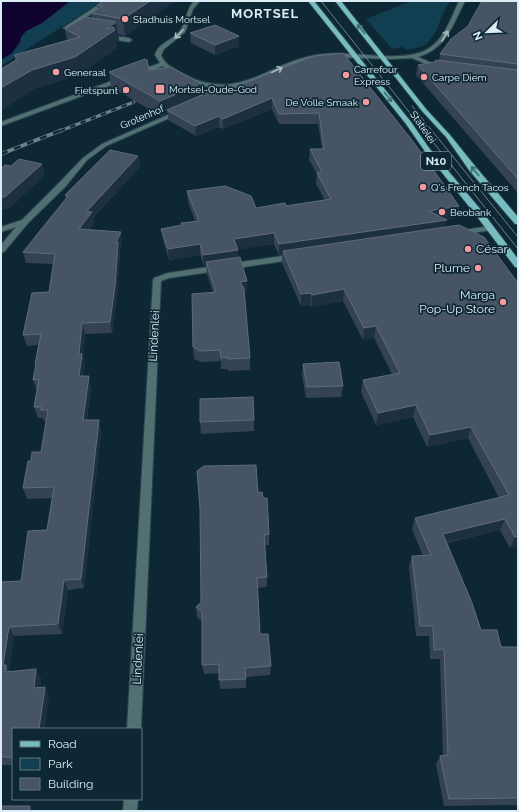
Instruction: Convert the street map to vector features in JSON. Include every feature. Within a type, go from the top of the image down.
[{"type":"main road","name":"Statielei","points":[[311,1],[409,123],[426,149],[518,265]]},
{"type":"main road","name":"Statielei","points":[[338,1],[384,57],[424,110],[448,136],[472,168],[518,222]]},
{"type":"street","points":[[87,33],[66,28],[108,1]]},
{"type":"street","points":[[196,1],[189,8],[183,31],[160,49],[158,57],[163,64],[211,90],[246,84],[296,62],[309,58],[355,56],[414,57],[426,53],[440,43],[445,37],[462,1]]},
{"type":"street","points":[[101,36],[129,40]]},
{"type":"street","points":[[414,57],[429,65],[446,69]]},
{"type":"street","points":[[1,124],[163,64]]},
{"type":"street","name":"Grotenhof","points":[[1,250],[25,221],[62,185],[85,159],[104,145],[185,110]]},
{"type":"street","name":"Grotenhof","points":[[1,230],[25,221]]},
{"type":"street","points":[[446,234],[490,228]]},
{"type":"street","name":"Lindenlei","points":[[134,728],[157,280],[168,276],[308,255]]},
{"type":"street","points":[[130,811],[131,800]]},
{"type":"green space","points":[[70,1],[102,1],[1,66],[1,60],[12,53],[26,31],[42,23]]},
{"type":"green space","points":[[411,1],[451,1],[436,32],[426,43],[418,48],[407,50],[402,47],[392,49],[366,19]]},
{"type":"shaded area","points":[[1,1],[70,1],[42,23],[26,31],[12,53],[1,60]]},
{"type":"building","points":[[104,1],[150,1],[123,19],[91,13],[102,6],[97,5]]},
{"type":"building","points":[[482,1],[518,1],[518,64],[440,54],[451,39],[468,26]]},
{"type":"building","points":[[85,17],[116,22],[106,29],[113,27],[115,30],[75,57],[32,70],[1,88],[1,69],[18,59],[14,55],[80,37],[65,29]]},
{"type":"building","points":[[215,25],[239,36],[215,45],[190,33]]},
{"type":"building","points":[[343,53],[415,144],[459,206],[429,211],[447,220],[279,244],[274,233],[234,239],[238,250],[203,255],[200,244],[168,249],[161,229],[182,225],[181,223],[199,221],[187,191],[225,186],[251,196],[256,208],[285,203],[286,206],[331,199],[317,173],[322,172],[310,149],[324,149],[319,113],[279,114],[272,98],[223,119],[219,116],[195,126],[167,110],[204,94],[207,91],[214,95],[314,56]]},
{"type":"building","points":[[145,59],[147,60],[149,70],[171,67],[200,83],[160,101],[109,72]]},
{"type":"building","points":[[436,60],[518,70],[518,179],[418,65],[434,62]]},
{"type":"building","points":[[110,150],[138,156],[87,211],[92,212],[79,229],[121,232],[116,242],[118,242],[115,286],[110,322],[82,323],[79,354],[82,354],[79,376],[89,376],[83,420],[99,420],[81,579],[64,580],[58,624],[9,627],[3,665],[6,665],[6,672],[36,669],[34,688],[45,687],[39,728],[12,728],[12,757],[1,757],[1,582],[21,581],[28,531],[47,530],[54,487],[23,488],[28,461],[31,461],[32,452],[41,452],[48,410],[41,410],[41,407],[34,407],[39,379],[33,380],[41,334],[23,335],[32,293],[49,292],[55,254],[23,252],[68,196],[65,195]]},
{"type":"building","points":[[19,159],[42,164],[6,196],[1,198],[1,168],[5,165],[11,166]]},
{"type":"building","points":[[459,225],[484,237],[518,283],[518,536],[515,537],[505,519],[443,534],[472,603],[481,630],[497,630],[501,647],[518,647],[518,798],[449,799],[440,756],[448,755],[444,649],[434,650],[433,626],[420,626],[412,556],[431,555],[415,518],[509,495],[471,427],[430,435],[416,405],[378,413],[363,380],[400,373],[376,326],[364,328],[344,289],[312,295],[311,293],[301,294],[283,251]]},
{"type":"building","points":[[240,257],[247,281],[240,282],[244,289],[250,358],[221,358],[220,350],[200,351],[193,347],[192,294],[216,292],[206,262]]},
{"type":"building","points":[[339,362],[343,386],[307,387],[303,364]]},
{"type":"building","points":[[253,397],[254,420],[200,422],[200,399]]},
{"type":"building","points":[[256,465],[258,493],[262,492],[263,498],[267,498],[269,534],[264,535],[267,577],[257,578],[260,634],[268,634],[271,666],[245,668],[246,679],[219,680],[219,664],[202,665],[202,612],[196,607],[201,602],[200,509],[197,471],[204,466]]},
{"type":"building","points":[[1,806],[30,806],[29,811],[1,811]]},
{"type":"tram line","points":[[321,1],[518,249]]},
{"type":"tram line","points":[[412,106],[518,237]]},
{"type":"railway","points":[[60,131],[134,102]]},
{"type":"railway","points":[[1,154],[62,130]]},
{"type":"place","name":"Stadhuis Mortsel","points":[[125,19]]},
{"type":"place","name":"Generaal","points":[[56,72]]},
{"type":"place","name":"Carrefour Express","points":[[346,75]]},
{"type":"place","name":"Carpe Diem","points":[[424,77]]},
{"type":"place","name":"Mortsel-Oude-God","points":[[160,89]]},
{"type":"place","name":"Fietspunt","points":[[126,90]]},
{"type":"place","name":"De Volle Smaak","points":[[366,102]]},
{"type":"place","name":"Q's French Tacos","points":[[423,187]]},
{"type":"place","name":"Beobank","points":[[442,212]]},
{"type":"place","name":"César","points":[[468,249]]},
{"type":"place","name":"Plume","points":[[478,268]]},
{"type":"place","name":"Marga Pop-Up Store","points":[[503,302]]},
{"type":"district","name":"MORTSEL","points":[[265,13]]}]
